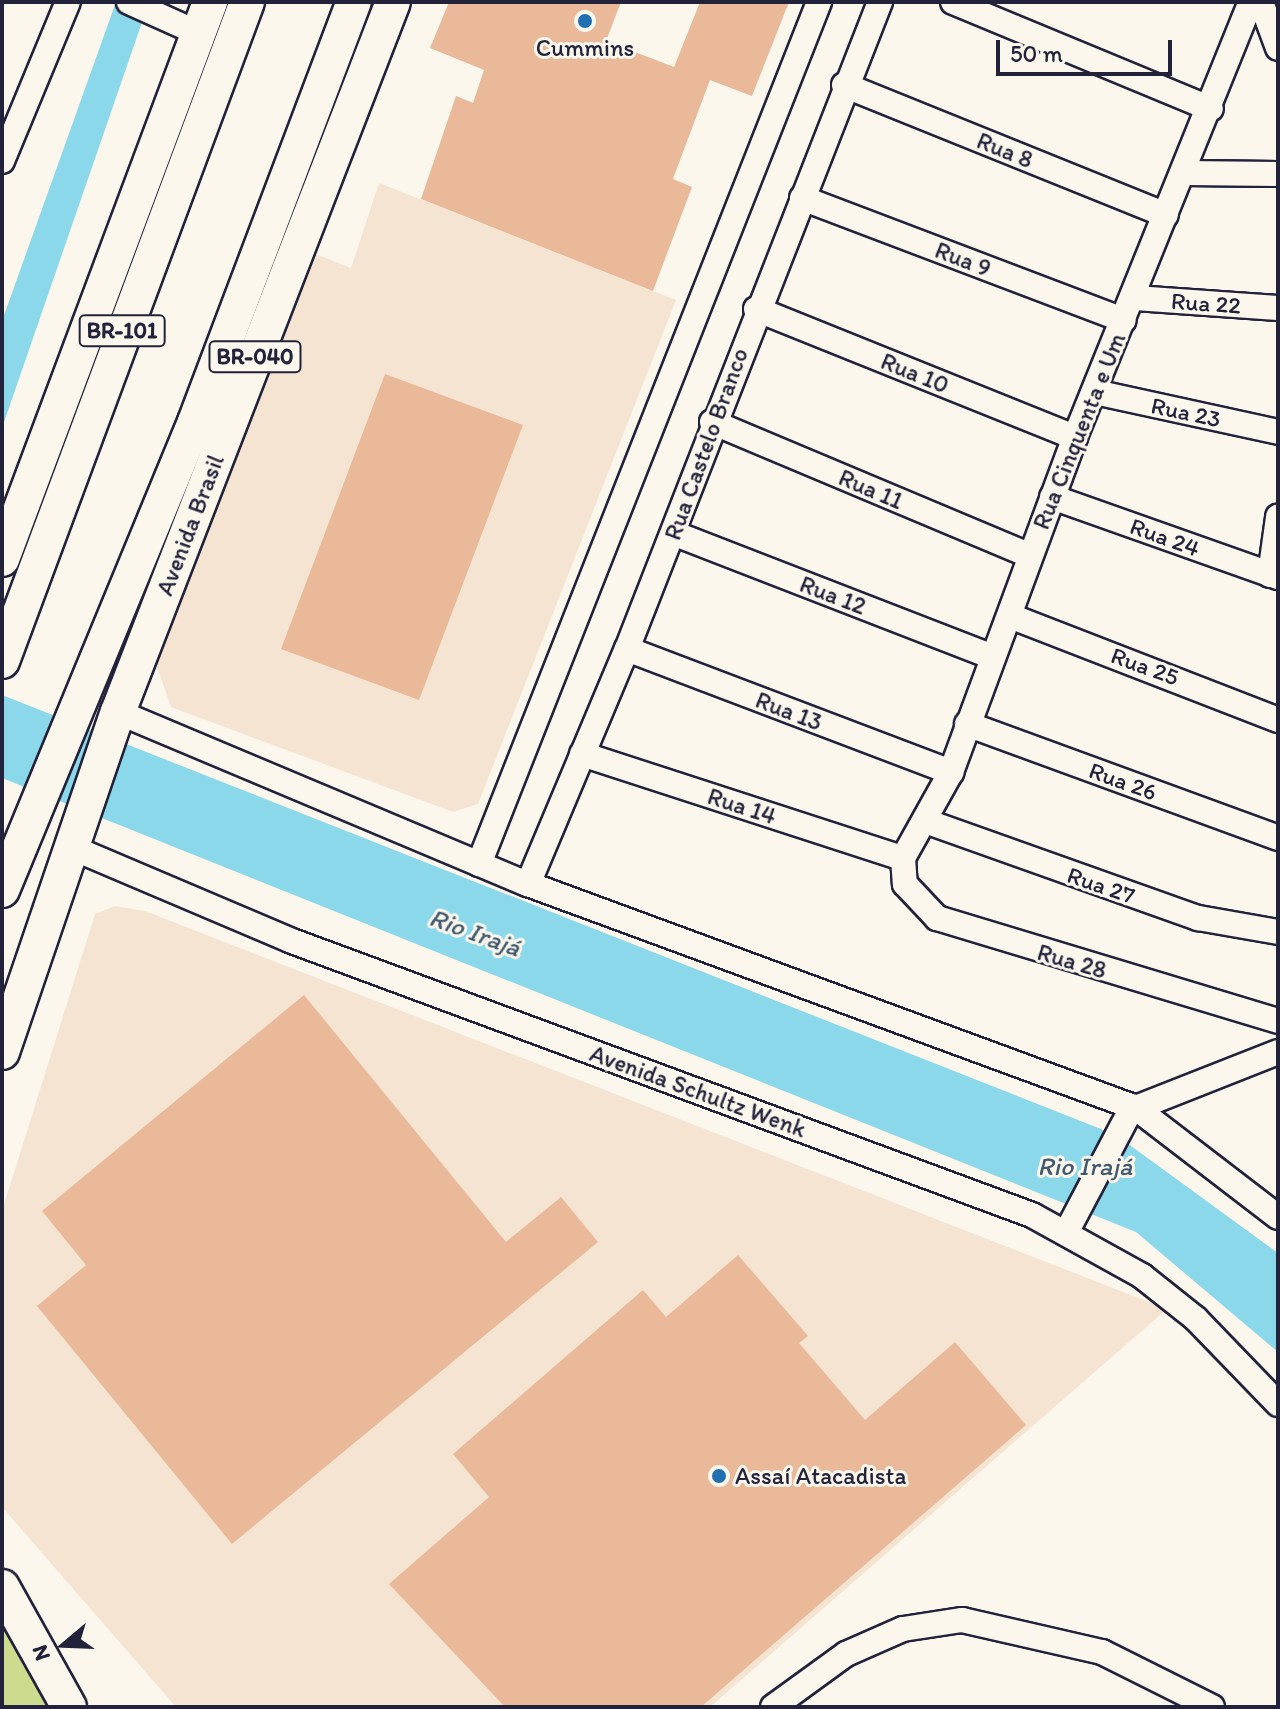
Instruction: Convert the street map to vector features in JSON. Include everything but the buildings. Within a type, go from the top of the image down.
[{"type":"highway","name":"BR-101","points":[[2,661],[247,2]]},
{"type":"highway","name":"Avenida Brasil","points":[[3,891],[83,683],[195,422],[354,2]]},
{"type":"highway","name":"Avenida Brasil","points":[[2,1052],[113,725],[393,2]]},
{"type":"highway","points":[[2,559],[204,18]]},
{"type":"highway","points":[[2,1587],[69,1707]]},
{"type":"street","points":[[2,161],[68,2]]},
{"type":"street","points":[[479,864],[819,2]]},
{"type":"street","name":"Rua Castelo Branco","points":[[528,884],[627,649],[756,309],[880,2]]},
{"type":"street","points":[[953,2],[1211,109]]},
{"type":"street","name":"Rua Cinquenta e Um","points":[[903,858],[928,822],[951,772],[1010,616],[1029,555],[1211,109],[1251,2]]},
{"type":"street","points":[[1261,2],[1278,48]]},
{"type":"street","points":[[140,6],[204,18]]},
{"type":"street","name":"Rua 8","points":[[844,85],[1166,215]]},
{"type":"street","points":[[1184,173],[1278,174]]},
{"type":"street","name":"Rua 9","points":[[802,198],[1124,320]]},
{"type":"street","name":"Rua 22","points":[[1135,298],[1278,308]]},
{"type":"street","name":"Rua 10","points":[[756,309],[1075,437]]},
{"type":"street","name":"Rua 23","points":[[1095,392],[1278,432]]},
{"type":"street","name":"Rua 11","points":[[712,422],[1029,555]]},
{"type":"street","name":"Rua 24","points":[[1052,497],[1274,576]]},
{"type":"street","points":[[1274,576],[1278,517]]},
{"type":"street","name":"Rua 12","points":[[673,533],[993,657]]},
{"type":"street","name":"Rua 25","points":[[1010,616],[1278,720]]},
{"type":"street","name":"Rua 13","points":[[627,649],[951,772]]},
{"type":"street","name":"Rua 26","points":[[967,724],[1278,838]]},
{"type":"street","points":[[113,725],[528,884],[1134,1107],[1278,1217]]},
{"type":"street","name":"Rua 14","points":[[582,754],[903,858]]},
{"type":"street","name":"Rua 27","points":[[928,822],[1198,918],[1278,932]]},
{"type":"street","name":"Avenida Schultz Wenk","points":[[76,839],[292,941],[1073,1222],[1196,1319],[1278,1404]]},
{"type":"street","name":"Rua 28","points":[[903,858],[905,884],[937,918],[1278,1021]]},
{"type":"street","points":[[1073,1222],[1134,1107],[1278,1052]]},
{"type":"street","points":[[773,1707],[846,1654],[903,1629],[962,1620],[1102,1652],[1212,1707]]},
{"type":"shaded area","points":[[379,183],[676,300],[478,804],[453,812],[171,707],[156,664],[316,254],[351,268]]},
{"type":"shaded area","points":[[115,906],[145,911],[1167,1309],[710,1707],[176,1707],[2,1507],[2,1211],[95,914]]},
{"type":"green space","points":[[2,1617],[53,1707],[2,1707]]},
{"type":"water","points":[[116,2],[149,2],[2,428],[2,321]]},
{"type":"water","name":"Rio Irajá","points":[[2,695],[1116,1135],[1278,1253],[1278,1352],[1136,1232],[2,778]]},
{"type":"place","name":"Cummins","points":[[585,21]]},
{"type":"place","name":"Assaí Atacadista","points":[[719,1476]]}]
